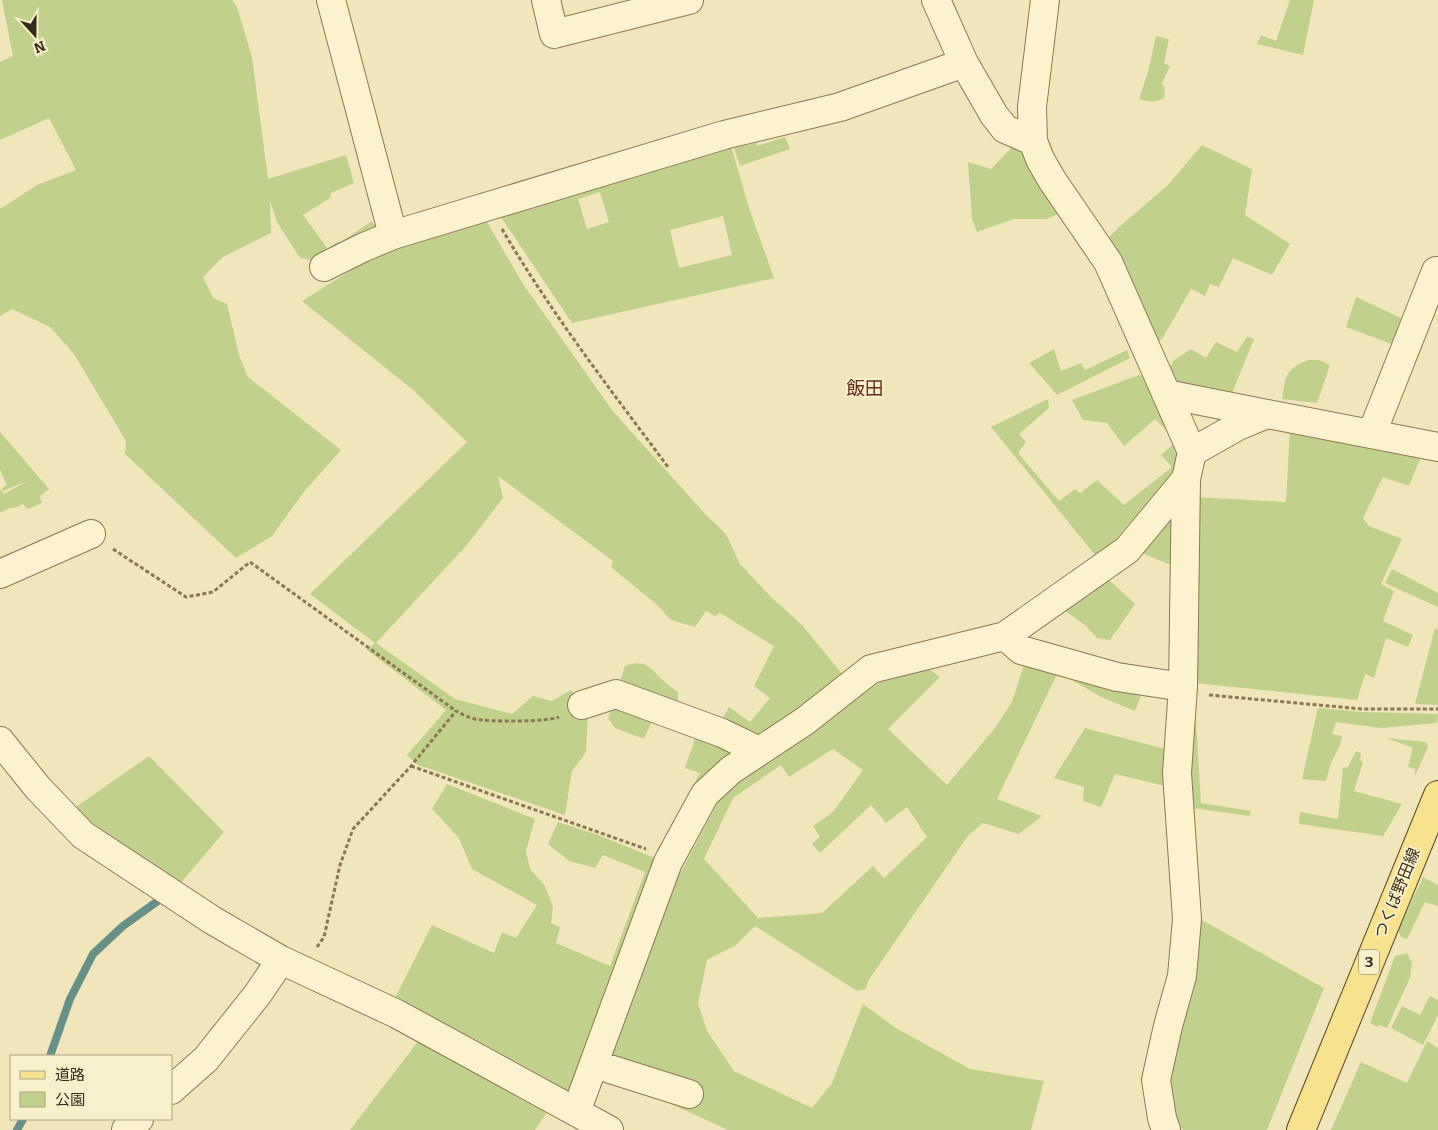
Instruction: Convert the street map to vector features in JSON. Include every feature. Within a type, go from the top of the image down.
[{"type":"main road","name":"つくば野田線","points":[[1301,1130],[1438,795]]},
{"type":"street","points":[[331,0],[393,235]]},
{"type":"street","points":[[546,0],[554,34],[689,0]]},
{"type":"street","points":[[936,0],[964,63],[994,115],[1005,129],[1033,141]]},
{"type":"street","points":[[1045,0],[1032,108],[1033,141],[1040,159],[1052,180],[1108,262],[1192,452],[1186,478],[1182,690],[1177,773],[1187,918],[1182,976],[1156,1080],[1162,1118],[1166,1130]]},
{"type":"street","points":[[324,267],[393,235],[724,135],[840,107],[964,63]]},
{"type":"street","points":[[1372,433],[1436,271]]},
{"type":"street","points":[[1166,394],[1438,447]]},
{"type":"street","points":[[1192,452],[1238,426],[1267,414]]},
{"type":"street","points":[[576,1112],[668,862],[705,794],[731,770],[805,721],[871,669],[1006,636],[1127,550],[1186,478]]},
{"type":"street","points":[[0,574],[91,534]]},
{"type":"street","points":[[1006,636],[1021,650],[1117,676],[1182,690]]},
{"type":"street","points":[[582,705],[616,694],[722,733],[759,751]]},
{"type":"street","points":[[0,744],[38,788],[83,835],[212,920],[291,964],[397,1014],[609,1130]]},
{"type":"street","points":[[172,1089],[206,1059],[257,996],[291,964]]},
{"type":"street","points":[[594,1064],[689,1094]]},
{"type":"street","points":[[126,1130],[137,1120]]},
{"type":"path","points":[[488,205],[522,262],[589,361],[668,467]]},
{"type":"path","points":[[91,534],[186,597],[213,592],[250,562],[456,711],[475,719],[553,720],[582,705]]},
{"type":"path","points":[[1182,690],[1362,709],[1438,709]]},
{"type":"path","points":[[291,964],[324,937],[340,865],[353,829],[411,766],[456,711]]},
{"type":"path","points":[[411,766],[653,851],[668,862]]},
{"type":"green space","points":[[2,0],[232,0],[237,7],[252,57],[268,179],[346,155],[354,183],[331,193],[330,198],[303,215],[328,249],[372,221],[376,227],[315,261],[300,258],[277,222],[270,201],[271,233],[223,257],[203,277],[213,298],[227,304],[239,355],[248,377],[341,450],[303,493],[272,536],[236,558],[125,454],[126,441],[74,354],[50,327],[12,309],[0,316],[0,209],[37,185],[76,170],[49,118],[0,140],[0,62],[13,56]]},
{"type":"green space","points":[[1290,0],[1314,0],[1303,55],[1257,44],[1261,35],[1276,41]]},
{"type":"green space","points":[[1156,36],[1169,39],[1164,63],[1170,66],[1162,83],[1165,89],[1164,98],[1158,101],[1149,101],[1139,99],[1148,72]]},
{"type":"green space","points":[[785,137],[790,149],[740,166],[734,148],[757,143],[757,146]]},
{"type":"green space","points":[[1015,144],[1024,148],[1060,213],[1047,219],[1014,219],[977,232],[972,219],[968,162],[991,169]]},
{"type":"green space","points":[[1202,145],[1252,169],[1245,215],[1290,244],[1272,275],[1233,258],[1219,287],[1210,284],[1205,296],[1191,289],[1162,339],[1154,342],[1108,238],[1168,185]]},
{"type":"green space","points":[[731,146],[749,208],[774,278],[572,323],[499,214]],"holes":[[[600,192],[609,222],[587,229],[578,199]],[[723,216],[732,255],[679,268],[670,230]]]},
{"type":"green space","points":[[484,217],[523,284],[612,410],[706,515],[726,534],[740,564],[771,597],[802,625],[843,675],[757,740],[621,688],[621,678],[625,666],[638,663],[643,664],[652,669],[678,692],[678,701],[720,723],[729,707],[750,722],[770,698],[754,686],[774,646],[720,613],[715,616],[706,611],[695,627],[671,620],[656,604],[611,567],[613,561],[498,476],[503,498],[466,546],[376,643],[455,699],[512,714],[533,696],[552,701],[571,690],[588,712],[586,752],[572,771],[565,815],[418,765],[407,755],[446,710],[367,650],[375,643],[310,594],[467,442],[412,389],[302,301],[372,257]]},
{"type":"green space","points":[[1356,297],[1401,318],[1392,344],[1346,327]]},
{"type":"green space","points":[[1247,337],[1254,339],[1230,398],[1177,388],[1168,370],[1174,360],[1191,349],[1206,358],[1216,342],[1237,352]]},
{"type":"green space","points":[[1054,349],[1061,371],[1081,363],[1085,370],[1127,350],[1130,358],[1057,395],[1029,363]]},
{"type":"green space","points":[[1308,360],[1319,360],[1330,365],[1317,403],[1282,399],[1288,374],[1300,363]]},
{"type":"green space","points":[[1139,375],[1150,378],[1179,433],[1180,463],[1105,552],[1096,556],[991,427],[1048,399],[1049,408],[1019,434],[1026,442],[1018,453],[1059,501],[1075,489],[1080,493],[1097,480],[1124,505],[1172,467],[1161,455],[1177,441],[1155,419],[1124,446],[1107,423],[1083,420],[1072,400]]},
{"type":"green space","points":[[1290,429],[1422,454],[1409,486],[1383,477],[1363,518],[1369,526],[1402,539],[1381,584],[1394,591],[1383,621],[1413,635],[1408,647],[1386,638],[1374,678],[1365,674],[1357,700],[1195,683],[1194,497],[1286,502]]},
{"type":"green space","points":[[0,432],[49,489],[40,496],[42,503],[28,509],[23,504],[0,513],[0,489],[4,494],[29,480],[3,491],[2,488],[7,485],[0,470]]},
{"type":"green space","points":[[1161,519],[1172,521],[1175,567],[1135,550]]},
{"type":"green space","points":[[1392,569],[1438,593],[1438,607],[1385,583]]},
{"type":"green space","points":[[1106,577],[1135,604],[1110,640],[1097,638],[1086,626],[1063,609]]},
{"type":"green space","points":[[1435,628],[1438,630],[1438,705],[1415,704]]},
{"type":"green space","points":[[1025,662],[1143,691],[1135,711],[1101,697],[1058,672],[997,799],[1042,816],[1019,834],[983,823],[967,837],[868,981],[866,989],[857,991],[755,926],[736,945],[707,960],[698,1003],[707,1031],[734,1071],[812,1108],[832,1083],[863,1004],[896,1028],[970,1069],[1044,1081],[1031,1130],[728,1130],[604,1073],[641,968],[678,877],[723,793],[740,778],[903,666],[922,664],[940,677],[888,729],[947,785],[995,728],[1012,702]],"holes":[[[833,749],[863,770],[833,812],[813,826],[820,837],[812,844],[820,853],[871,805],[886,823],[907,807],[927,837],[884,878],[873,866],[822,913],[758,918],[704,859],[733,798],[781,765],[789,777]]]},
{"type":"green space","points":[[620,702],[735,749],[666,844],[679,812],[700,773],[685,768],[694,742],[694,734],[652,721],[644,739],[615,728],[608,718],[612,709]]},
{"type":"green space","points":[[1318,708],[1363,712],[1438,714],[1437,723],[1381,728],[1336,722],[1332,734],[1342,736],[1326,781],[1302,779]]},
{"type":"green space","points":[[1189,719],[1196,721],[1201,803],[1251,811],[1250,816],[1192,808],[1188,805]]},
{"type":"green space","points":[[1085,728],[1165,749],[1169,787],[1115,774],[1101,807],[1083,801],[1084,787],[1054,778]]},
{"type":"green space","points":[[1386,738],[1426,742],[1428,747],[1415,776],[1415,769],[1408,767],[1413,748]]},
{"type":"green space","points":[[1356,751],[1361,753],[1360,760],[1363,762],[1354,791],[1402,804],[1383,836],[1299,824],[1300,812],[1338,819],[1343,768],[1348,767]]},
{"type":"green space","points":[[149,756],[224,832],[179,885],[73,809]]},
{"type":"green space","points":[[447,784],[535,819],[526,851],[530,869],[545,886],[553,907],[551,923],[560,927],[556,943],[610,966],[645,872],[603,855],[595,868],[569,861],[548,844],[558,822],[598,835],[657,859],[576,1085],[557,1096],[407,1002],[395,998],[432,925],[494,953],[502,932],[516,938],[537,905],[472,869],[459,838],[432,809]]},
{"type":"green space","points":[[1423,877],[1438,885],[1438,906],[1425,902],[1407,939],[1401,937],[1398,930]]},
{"type":"green space","points":[[1198,918],[1324,988],[1267,1130],[1183,1130],[1173,1112],[1167,1080]]},
{"type":"green space","points":[[1407,953],[1412,963],[1410,978],[1387,1028],[1379,1025],[1378,1027],[1370,1023],[1395,956]]},
{"type":"green space","points":[[1430,996],[1438,1000],[1438,1015],[1423,1045],[1391,1028],[1402,1006],[1420,1015]]},
{"type":"green space","points":[[420,1039],[547,1112],[535,1130],[350,1130]]},
{"type":"green space","points":[[1427,1041],[1438,1048],[1438,1130],[1331,1130],[1361,1062],[1407,1083]]},
{"type":"waterway","points":[[50,1055],[70,999],[93,954],[123,926],[162,898]]},
{"type":"waterway","points":[[17,1130],[22,1120]]},
{"type":"district","name":"飯田","points":[[865,388]]}]
